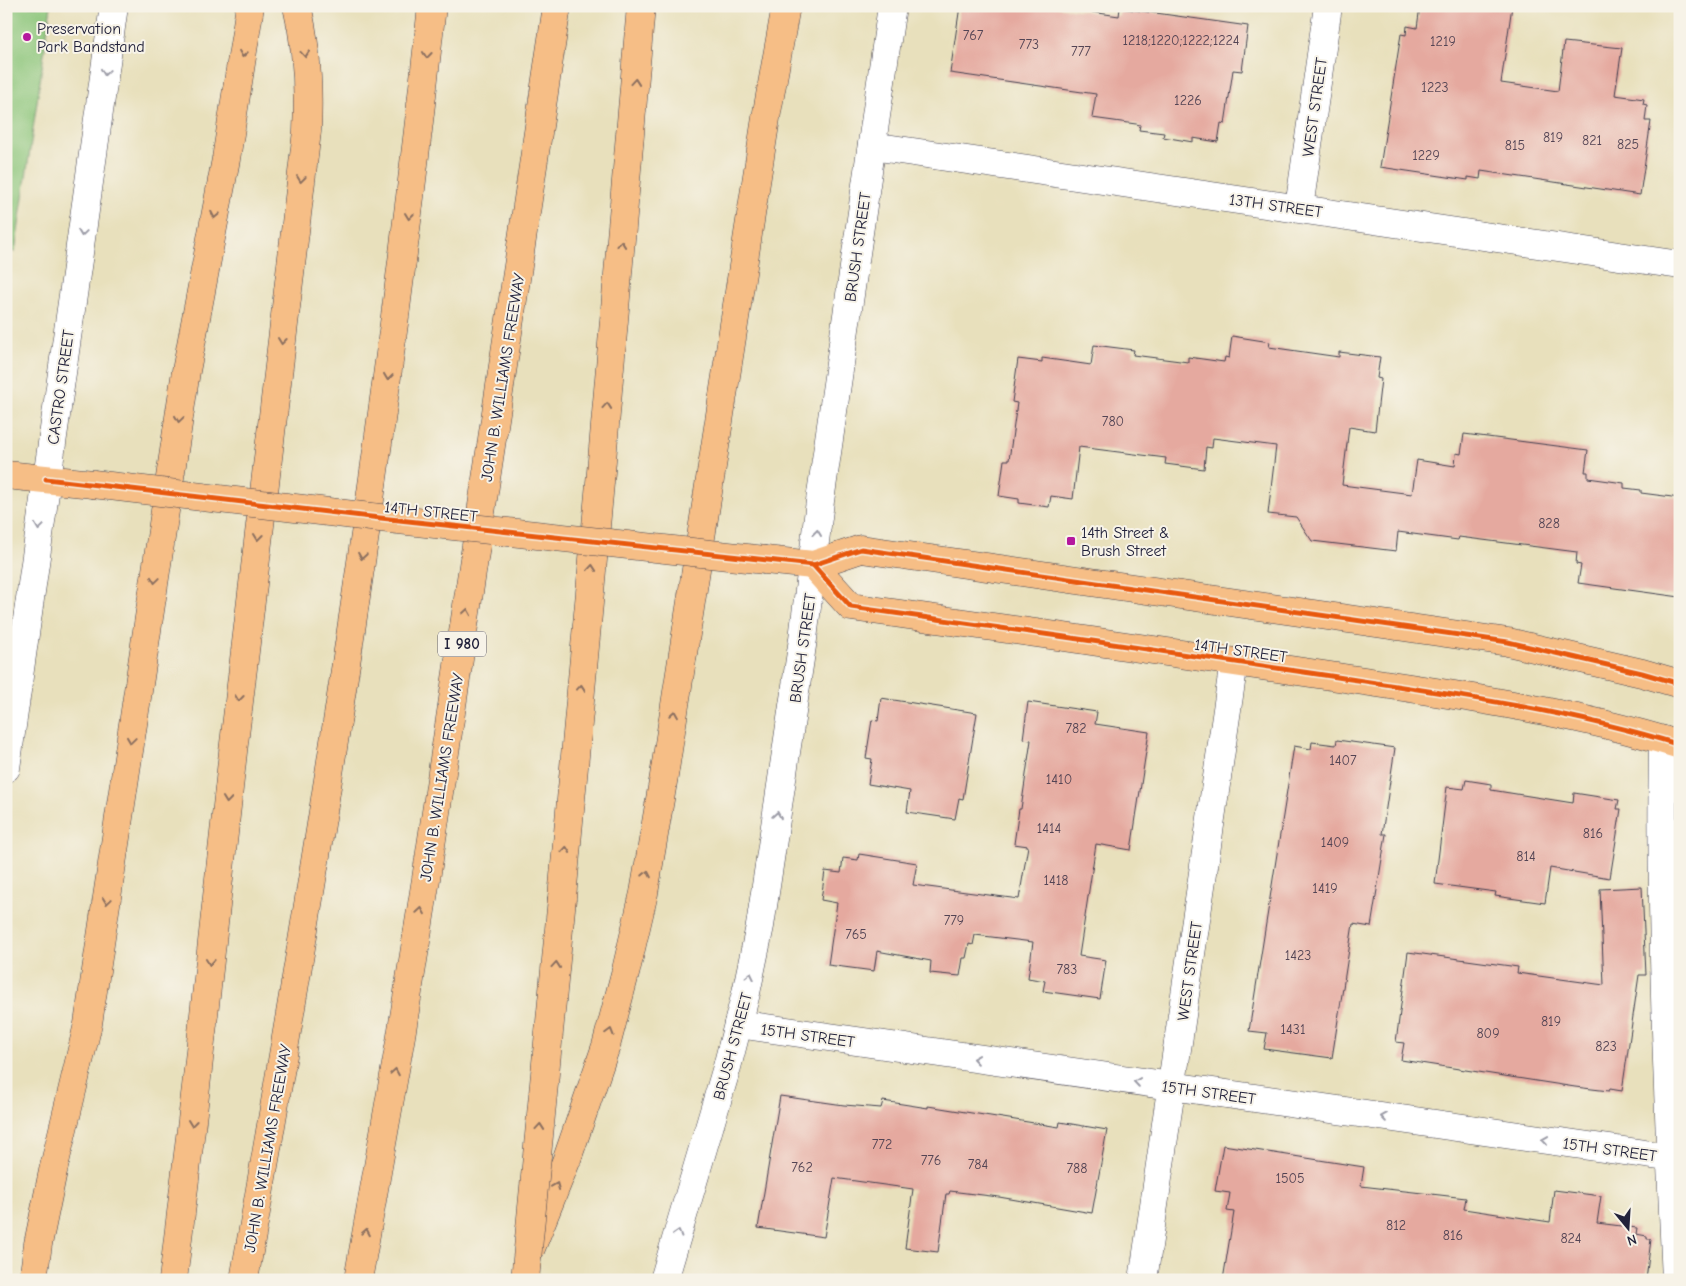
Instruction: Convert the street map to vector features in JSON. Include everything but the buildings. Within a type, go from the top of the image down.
[{"type":"main road","points":[[33,1280],[51,1180],[88,1024],[186,371],[226,159],[250,6]]},
{"type":"main road","points":[[173,1280],[233,752],[307,131],[308,86],[303,38],[297,6]]},
{"type":"main road","name":"JOHN B. WILLIAMS FREEWAY","points":[[244,1280],[310,899],[369,511],[401,277],[432,6]]},
{"type":"main road","name":"JOHN B. WILLIAMS FREEWAY","points":[[358,1280],[401,1036],[424,889],[557,6]]},
{"type":"main road","points":[[526,1280],[602,462],[641,6]]},
{"type":"main road","points":[[519,1280],[567,1159],[594,1084],[617,1009],[638,921],[664,776],[766,118],[786,6]]},
{"type":"main road","name":"14TH STREET","points":[[6,475],[813,565],[861,549],[1232,604],[1508,642],[1642,673],[1680,684]]},
{"type":"main road","name":"14TH STREET","points":[[813,565],[851,607],[1490,700],[1630,730],[1671,742]]},
{"type":"street","name":"CASTRO STREET","points":[[6,768],[114,6]]},
{"type":"street","name":"BRUSH STREET","points":[[664,1280],[738,1024],[754,960],[762,916],[802,649],[822,491],[892,6]]},
{"type":"street","name":"WEST STREET","points":[[1299,208],[1328,6]]},
{"type":"street","name":"13TH STREET","points":[[872,146],[1680,264]]},
{"type":"street","name":"WEST STREET","points":[[1143,1280],[1234,662]]},
{"type":"street","points":[[1671,742],[1662,818],[1675,1159],[1676,1280]]},
{"type":"street","name":"15TH STREET","points":[[738,1024],[1675,1159]]},
{"type":"green space","points":[[6,6],[51,6],[15,252],[6,251]]},
{"type":"cycle path","points":[[46,479],[362,516],[813,565],[861,549],[1508,642],[1642,673],[1680,684]]},
{"type":"cycle path","points":[[813,565],[851,607],[1206,657],[1503,703],[1592,721],[1680,745]]},
{"type":"place","name":"Preservation Park Bandstand","points":[[27,37]]},
{"type":"place","name":"14th Street & Brush Street","points":[[1071,541]]}]
